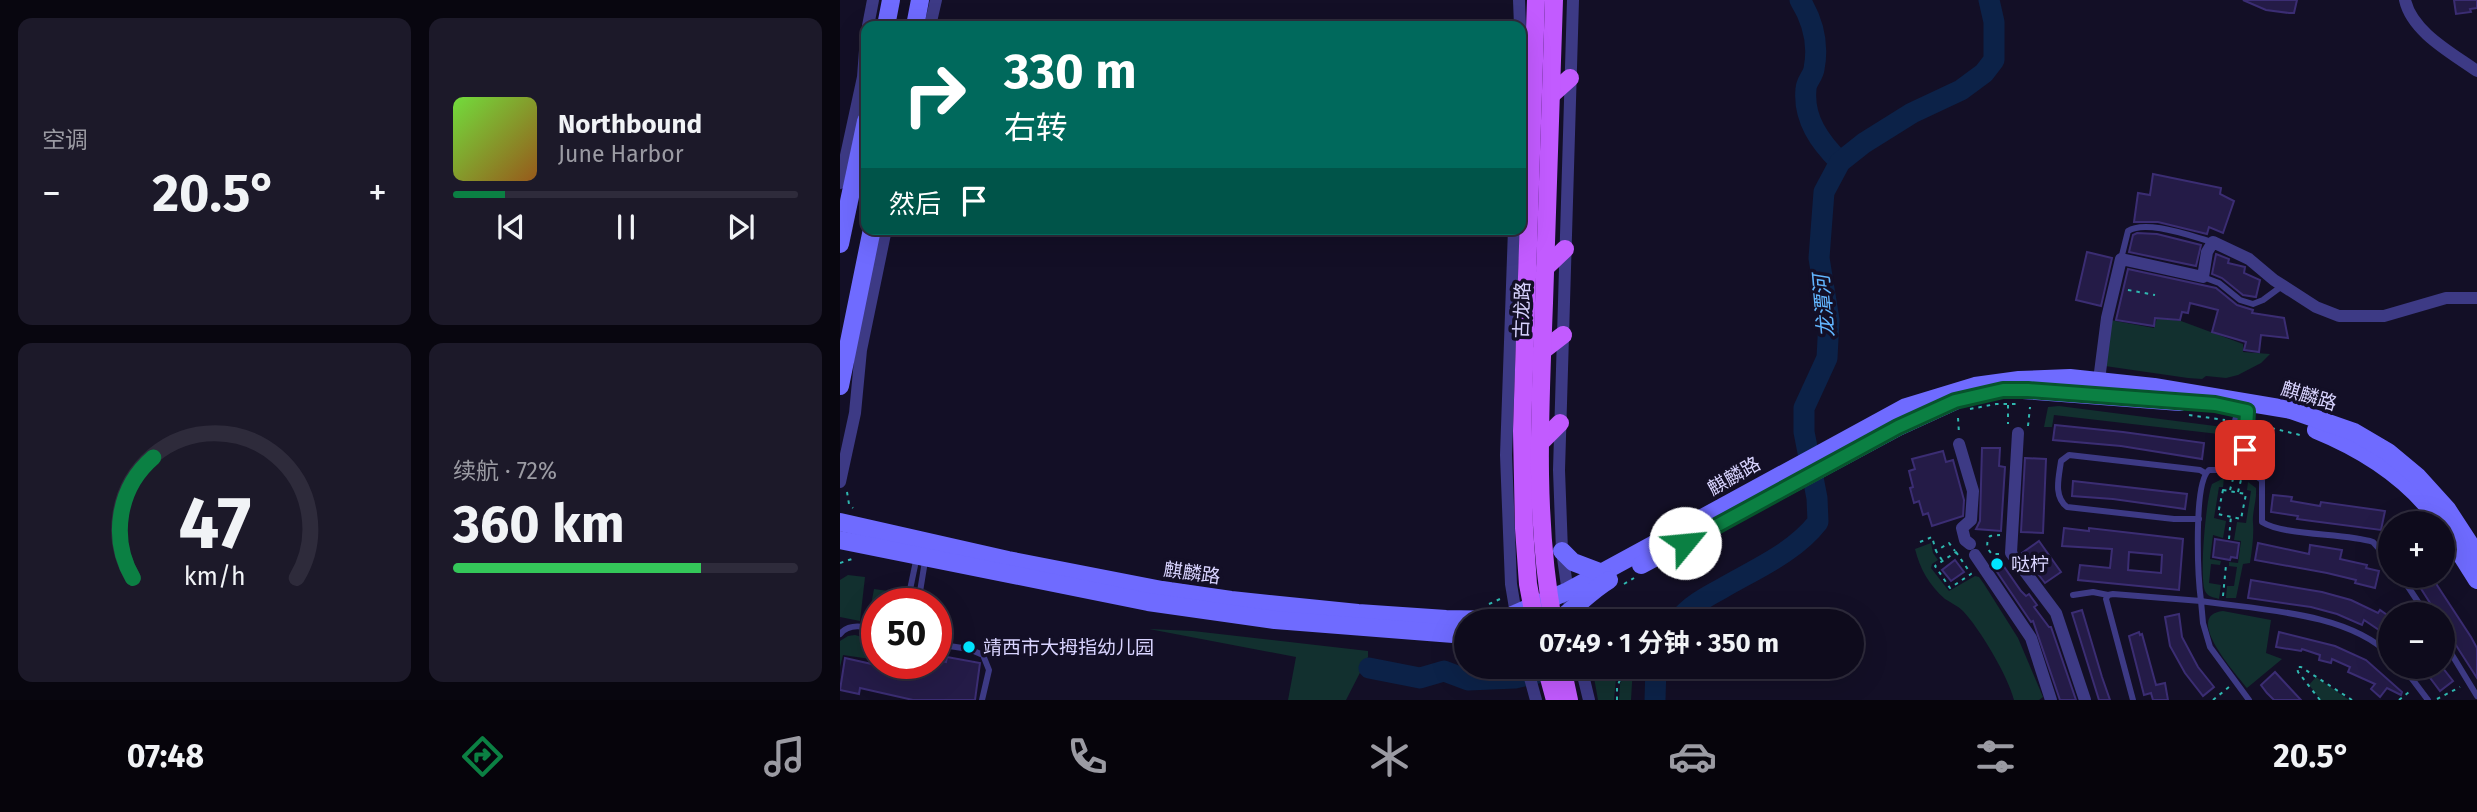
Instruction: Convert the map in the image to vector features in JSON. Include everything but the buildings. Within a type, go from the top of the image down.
[{"type":"main road","points":[[887,21],[891,0]]},
{"type":"main road","points":[[916,21],[920,0]]},
{"type":"main road","name":"古龙路","points":[[1536,0],[1522,431],[1528,584],[1539,609]]},
{"type":"main road","name":"古龙路","points":[[1539,609],[1541,352],[1554,0]]},
{"type":"main road","points":[[1551,95],[1570,78]]},
{"type":"main road","points":[[840,244],[861,145]]},
{"type":"main road","points":[[840,386],[871,235]]},
{"type":"main road","points":[[1545,268],[1565,248]]},
{"type":"main road","points":[[1512,262],[1528,251]]},
{"type":"main road","points":[[1541,352],[1563,335]]},
{"type":"main road","name":"麒麟路","points":[[1541,609],[1568,591],[1840,450],[1897,411],[1952,391],[2019,380],[2099,380],[2239,400],[2291,410],[2354,432],[2388,452],[2418,477],[2447,509],[2477,555]]},
{"type":"main road","name":"麒麟路","points":[[1840,450],[1955,401],[2003,390],[2067,392],[2215,404],[2241,416],[2300,424],[2354,446],[2406,484],[2430,511]]},
{"type":"main road","points":[[1539,444],[1560,423]]},
{"type":"main road","points":[[1507,442],[1522,431]]},
{"type":"main road","name":"麒麟路","points":[[1573,609],[1583,598],[1607,582],[1663,555],[1778,484]]},
{"type":"main road","name":"麒麟路","points":[[840,522],[1135,586],[1231,600],[1454,619]]},
{"type":"main road","name":"麒麟路","points":[[840,540],[1068,587],[1197,610],[1312,623],[1454,634]]},
{"type":"main road","name":"麒麟路","points":[[2455,545],[2477,580]]},
{"type":"main road","points":[[1562,551],[1573,562],[1602,573]]},
{"type":"main road","points":[[1548,679],[1569,700]]},
{"type":"street","points":[[869,21],[873,0]]},
{"type":"street","points":[[931,21],[936,0]]},
{"type":"street","points":[[1519,0],[1520,21]]},
{"type":"street","points":[[1565,609],[1568,591],[1562,551],[1559,470],[1573,0]]},
{"type":"street","points":[[2405,0],[2409,15],[2429,35],[2477,71]]},
{"type":"street","points":[[840,183],[861,87]]},
{"type":"street","points":[[844,484],[855,413],[860,351],[885,235]]},
{"type":"street","points":[[1514,235],[1507,442],[1508,538],[1515,609]]},
{"type":"street","points":[[2099,380],[2113,285],[2121,259],[2203,276],[2207,252],[2213,242],[2249,259],[2282,286],[2316,307],[2339,316],[2384,316],[2446,298],[2477,298]]},
{"type":"street","points":[[2018,433],[2011,553],[2056,613],[2085,700]]},
{"type":"street","points":[[1959,444],[1973,491],[1971,520],[1962,528],[1965,540],[2031,638],[2051,700]]},
{"type":"street","points":[[1536,700],[1545,679]]},
{"type":"street","points":[[1584,679],[1589,700]]},
{"type":"lane","points":[[2121,259],[2128,231],[2136,226],[2177,232],[2213,242]]},
{"type":"lane","points":[[2203,276],[2253,304],[2282,286]]},
{"type":"lane","points":[[2237,469],[2241,416]]},
{"type":"lane","points":[[2241,416],[2251,472]]},
{"type":"lane","points":[[2199,519],[2174,519],[2067,507],[2063,505],[2058,491],[2061,461],[2069,455],[2200,470],[2205,473]]},
{"type":"lane","points":[[2249,700],[2210,647],[2205,635],[2201,601],[2199,519],[2205,473],[2209,470],[2237,469],[2251,472],[2262,480],[2262,522],[2277,527],[2374,542],[2378,547]]},
{"type":"lane","points":[[912,588],[922,555]]},
{"type":"lane","points":[[919,588],[922,555]]},
{"type":"lane","points":[[2073,595],[2093,592],[2201,601],[2325,622],[2360,634],[2378,645]]},
{"type":"lane","points":[[2108,594],[2107,608],[2133,700]]},
{"type":"lane","points":[[840,634],[844,630],[861,627]]},
{"type":"lane","points":[[952,646],[983,655],[989,670],[982,700]]},
{"type":"lane","points":[[2455,660],[2477,696]]},
{"type":"lane","points":[[2413,679],[2428,700]]},
{"type":"path","points":[[2113,285],[2155,295]]},
{"type":"path","points":[[1967,410],[1996,404],[2019,404]]},
{"type":"path","points":[[1958,413],[1959,444]]},
{"type":"path","points":[[2185,414],[2241,416],[2307,436]]},
{"type":"path","points":[[2229,491],[2237,469]]},
{"type":"path","points":[[2237,469],[2238,493]]},
{"type":"path","points":[[844,484],[849,504],[855,510]]},
{"type":"path","points":[[2222,490],[2238,493],[2246,494],[2241,519],[2218,514],[2222,490]]},
{"type":"path","points":[[2229,539],[2231,516]]},
{"type":"path","points":[[2011,534],[1990,536],[1987,542],[1988,550],[1992,554],[2011,553]]},
{"type":"path","points":[[1920,542],[1932,537],[1936,551],[1943,561]]},
{"type":"path","points":[[1936,551],[1949,542],[1956,552],[1970,573],[1950,588],[1936,566],[1956,552]]},
{"type":"path","points":[[2224,605],[2226,565]]},
{"type":"path","points":[[1488,605],[1505,594]]},
{"type":"path","points":[[2319,700],[2297,667],[2352,700]]},
{"type":"path","points":[[2307,684],[2314,675]]},
{"type":"path","points":[[2297,681],[2302,677]]},
{"type":"path","points":[[1616,700],[1620,679]]},
{"type":"path","points":[[2213,700],[2235,682]]},
{"type":"path","points":[[2436,700],[2468,682]]},
{"type":"path","points":[[2399,700],[2418,685]]},
{"type":"green space","points":[[2157,318],[2181,321],[2243,344],[2243,352],[2270,354],[2261,363],[2226,378],[2188,378],[2105,366],[2110,320],[2154,328]]},
{"type":"green space","points":[[2059,406],[2223,427],[2227,435],[2054,415],[2052,427],[2044,427],[2048,407]]},
{"type":"green space","points":[[2224,478],[2223,487],[2219,487],[2214,518],[2226,521],[2223,538],[2213,535],[2210,559],[2221,561],[2220,565],[2211,564],[2209,583],[2221,585],[2219,599],[2209,596],[2205,591],[2203,555],[2212,484]]},
{"type":"green space","points":[[2248,482],[2256,488],[2250,563],[2243,564],[2236,598],[2226,598],[2227,586],[2234,586],[2237,567],[2229,566],[2229,562],[2238,563],[2241,541],[2234,540],[2237,522],[2246,523],[2251,491],[2247,490]]},
{"type":"green space","points":[[1931,543],[1938,560],[1931,568],[1949,591],[1975,576],[1984,584],[2018,638],[2043,697],[2039,700],[2014,700],[2000,666],[1977,629],[1963,611],[1939,594],[1930,582],[1922,570],[1915,549]]},
{"type":"green space","points":[[848,575],[865,577],[864,588],[861,588],[860,621],[840,617],[840,580]]},
{"type":"green space","points":[[2223,611],[2271,620],[2266,653],[2282,659],[2247,688],[2224,659],[2210,634],[2208,623],[2212,615]]},
{"type":"green space","points":[[1149,629],[1193,631],[1368,651],[1368,657],[1346,700],[1288,700],[1296,657]]},
{"type":"green space","points":[[848,636],[861,637],[861,658],[843,655],[840,667],[840,641]]},
{"type":"green space","points":[[2316,677],[2349,700],[2321,700],[2309,685]]},
{"type":"green space","points":[[1594,679],[1616,679],[1614,700],[1598,700]]},
{"type":"green space","points":[[1622,679],[1632,679],[1631,700],[1619,700]]},
{"type":"waterway","points":[[1800,0],[1811,24],[1815,42],[1814,69],[1806,89],[1807,110],[1814,129],[1840,162]]},
{"type":"waterway","name":"龙潭河","points":[[1690,609],[1786,552],[1818,522],[1817,498],[1804,432],[1804,408],[1827,358],[1829,320],[1819,258],[1824,192],[1840,162],[1864,143],[1912,113],[1961,90],[1984,73],[1994,60],[1994,22],[1989,0]]},
{"type":"waterway","points":[[1369,668],[1420,678],[1444,671],[1454,675]]},
{"type":"waterway","points":[[1465,679],[1492,679]]},
{"type":"waterway","name":"龙潭河","points":[[1655,700],[1656,679]]},
{"type":"place","name":"哒柠","points":[[1997,564]]},
{"type":"place","name":"靖西市大拇指幼儿园","points":[[969,647]]},
{"type":"route","points":[[1685,543],[1929,412],[1955,401],[2003,390],[2067,392],[2215,404],[2247,411],[2245,450]]}]
